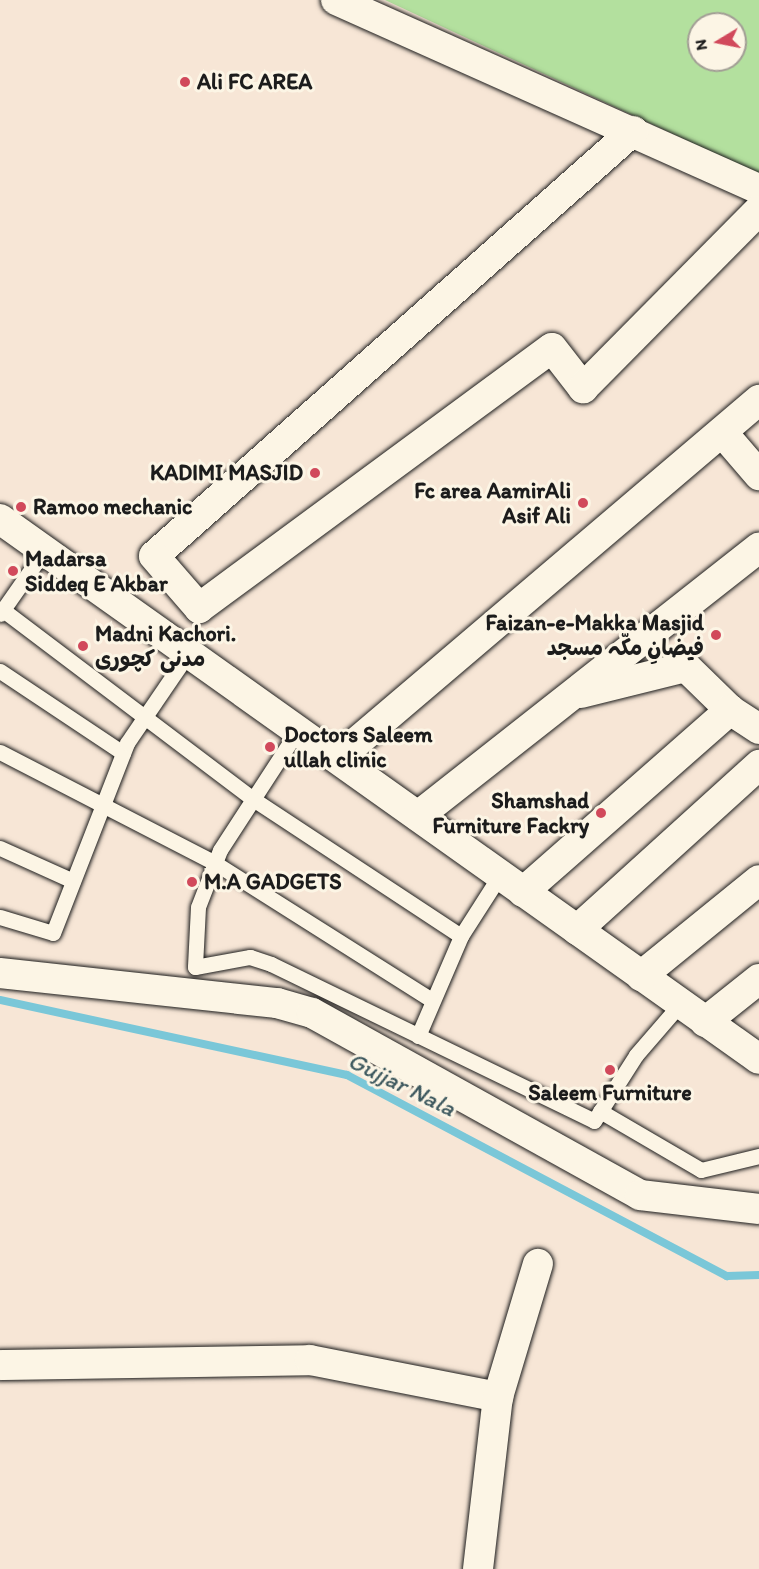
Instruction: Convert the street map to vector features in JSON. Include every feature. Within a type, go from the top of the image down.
[{"type":"street","points":[[336,0],[759,189]]},
{"type":"street","points":[[633,131],[154,556],[199,608],[552,348],[583,388],[759,210]]},
{"type":"street","points":[[338,758],[759,400]]},
{"type":"street","points":[[722,432],[759,475]]},
{"type":"street","points":[[0,519],[759,1059]]},
{"type":"street","points":[[418,816],[759,548]]},
{"type":"street","points":[[572,695],[686,667],[730,710],[759,729]]},
{"type":"street","points":[[512,883],[730,710]]},
{"type":"street","points":[[577,930],[759,765]]},
{"type":"street","points":[[641,976],[759,880]]},
{"type":"street","points":[[0,973],[277,1003],[312,1013],[640,1195],[759,1209]]},
{"type":"street","points":[[705,1022],[759,979]]},
{"type":"street","points":[[478,1569],[498,1397],[538,1264]]},
{"type":"street","points":[[0,1365],[309,1360],[498,1397]]},
{"type":"lane","points":[[44,551],[2,612],[253,799],[461,936]]},
{"type":"lane","points":[[0,917],[53,933],[123,753],[141,716],[189,652]]},
{"type":"lane","points":[[0,671],[123,753]]},
{"type":"lane","points":[[298,730],[215,863],[198,906],[195,967],[250,957],[594,1121],[636,1055],[680,1004]]},
{"type":"lane","points":[[0,752],[215,863],[432,1000]]},
{"type":"lane","points":[[0,848],[73,881]]},
{"type":"lane","points":[[418,1036],[461,936],[512,883]]},
{"type":"lane","points":[[600,1111],[701,1170],[759,1156]]},
{"type":"green space","points":[[385,0],[759,0],[759,174]]},
{"type":"waterway","name":"Gujjar Nala","points":[[0,1000],[347,1075],[727,1276],[759,1275]]},
{"type":"place","name":"Ali FC AREA","points":[[185,82]]},
{"type":"place","name":"KADIMI MASJID","points":[[315,473]]},
{"type":"place","name":"Fc area AamirAli Asif Ali","points":[[583,503]]},
{"type":"place","name":"Ramoo mechanic","points":[[21,507]]},
{"type":"place","name":"Madarsa Siddeq E Akbar","points":[[13,571]]},
{"type":"place","name":"Faizan-e-Makka Masjid فیضانِ مکّہ مسجد","points":[[716,635]]},
{"type":"place","name":"Madni Kachori. مدنی کچوری","points":[[83,646]]},
{"type":"place","name":"Doctors Saleem ullah clinic","points":[[270,747]]},
{"type":"place","name":"Shamshad Furniture Fackry","points":[[601,813]]},
{"type":"place","name":"M.A GADGETS","points":[[192,882]]},
{"type":"place","name":"Saleem Furniture","points":[[610,1070]]}]
